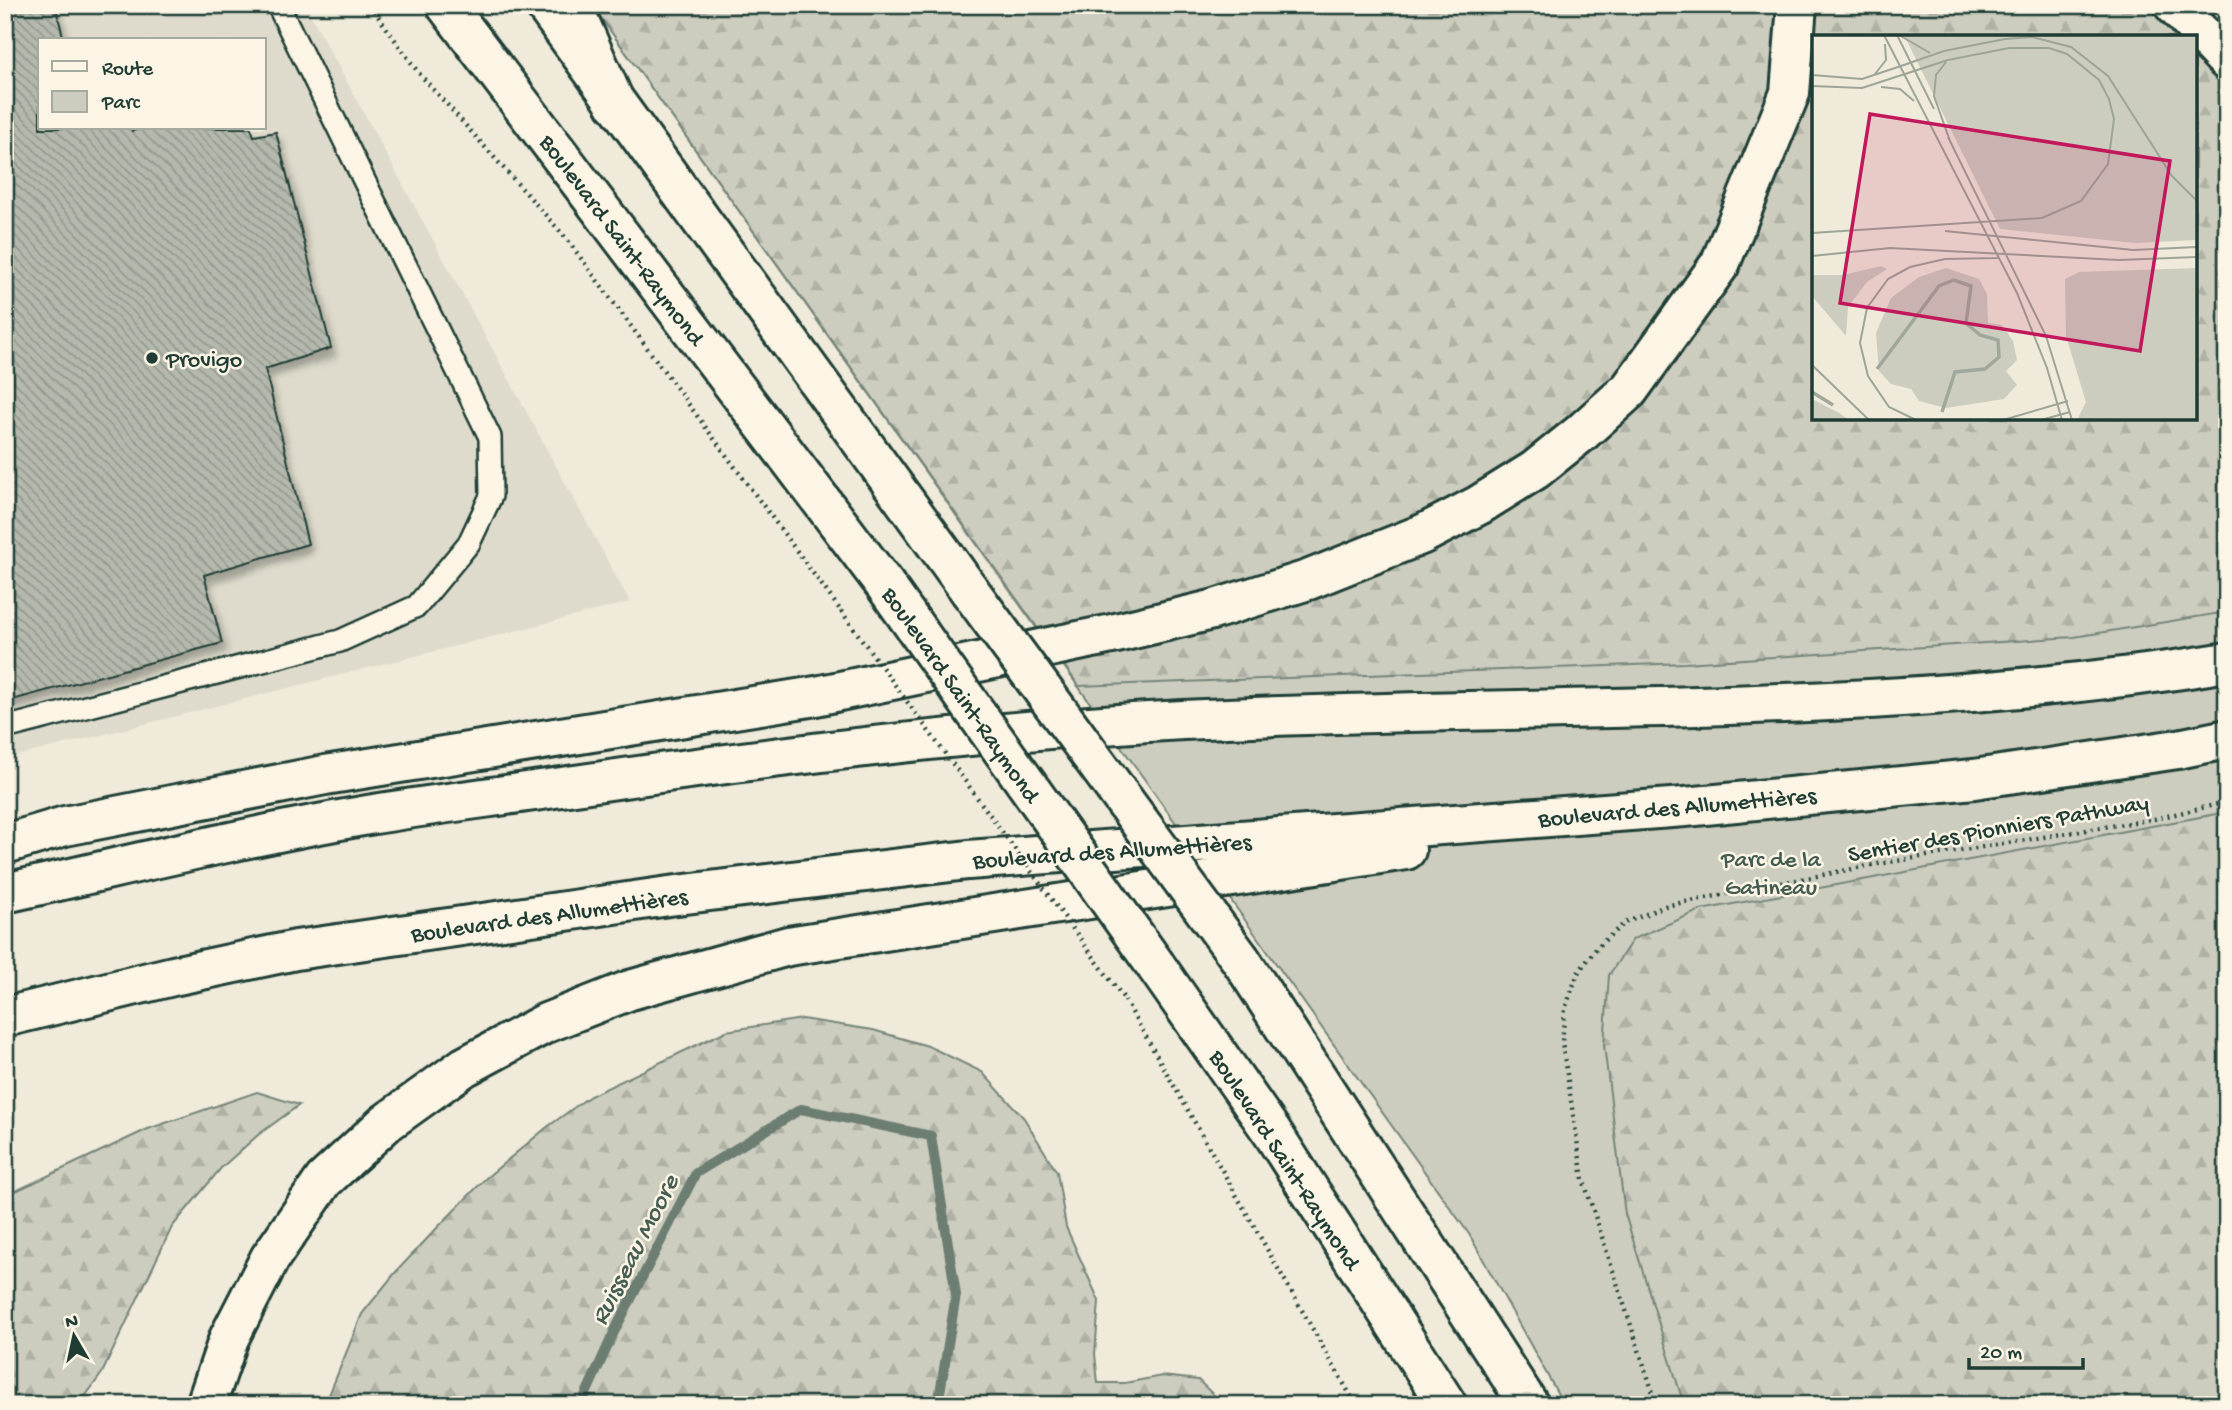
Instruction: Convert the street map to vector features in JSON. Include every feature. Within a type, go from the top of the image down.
[{"type":"main road","name":"Boulevard Saint-Raymond","points":[[446,5],[885,585],[1272,1132],[1447,1405]]},
{"type":"main road","points":[[545,5],[1241,960],[1529,1405]]},
{"type":"main road","points":[[572,5],[615,103]]},
{"type":"main road","points":[[5,844],[65,826],[325,775],[816,696],[1112,634],[1212,610],[1308,580],[1423,534],[1479,505],[1535,470],[1629,390],[1720,264],[1790,93],[1797,5]]},
{"type":"main road","points":[[2174,5],[2227,61]]},
{"type":"main road","points":[[5,893],[148,860],[366,816],[711,764],[1022,730],[1189,720],[1877,699],[2070,683],[2227,662]]},
{"type":"main road","name":"Boulevard des Allumettières","points":[[5,1017],[173,976],[296,950],[811,878],[968,860],[1685,807],[1974,779],[2178,749],[2227,739]]},
{"type":"main road","points":[[206,1405],[229,1338],[270,1258],[324,1180],[386,1123],[464,1067],[546,1023],[630,990],[788,946],[1685,807]]},
{"type":"lane","points":[[5,728],[340,641],[416,606],[469,543],[491,496],[490,437],[278,5]]},
{"type":"path","points":[[370,5],[418,72],[566,238],[1125,1000],[1356,1405]]},
{"type":"path","name":"Sentier des Pionniers Pathway","points":[[1657,1405],[1583,1179],[1562,1042],[1565,1009],[1578,973],[1598,946],[1625,923],[1665,906],[1878,864],[2154,818],[2227,802]]},
{"type":"shaded area","points":[[5,5],[305,5],[630,602],[5,759]]},
{"type":"green space","name":"Parc de la Gatineau","points":[[592,5],[2227,5],[2227,1405],[1564,1405],[1469,1234]]},
{"type":"green space","points":[[592,5],[2227,5],[2227,612],[2074,637],[1685,663],[1079,686]]},
{"type":"green space","points":[[2227,812],[2227,1405],[1684,1405],[1625,1214],[1604,1045],[1609,975],[1633,939],[1701,910]]},
{"type":"green space","points":[[802,1019],[873,1030],[928,1046],[982,1072],[1024,1118],[1057,1172],[1066,1227],[1099,1301],[1095,1354],[1098,1383],[1125,1383],[1162,1376],[1198,1380],[1224,1405],[325,1405],[362,1314],[395,1273],[486,1178],[546,1128],[590,1096],[726,1031]]},
{"type":"green space","points":[[257,1092],[299,1105],[258,1135],[221,1168],[172,1227],[102,1373],[79,1405],[5,1405],[5,1196],[148,1129]]},
{"type":"building","name":"Provigo","points":[[5,5],[55,5],[63,38],[38,38],[38,130],[252,130],[254,136],[276,132],[331,348],[265,369],[308,544],[204,575],[222,643],[5,702]]},
{"type":"waterway","name":"Ruisseau Moore","points":[[581,1405],[615,1330],[696,1173],[801,1109],[931,1136],[956,1295],[938,1405]]},
{"type":"place","name":"Provigo","points":[[152,358]]}]
